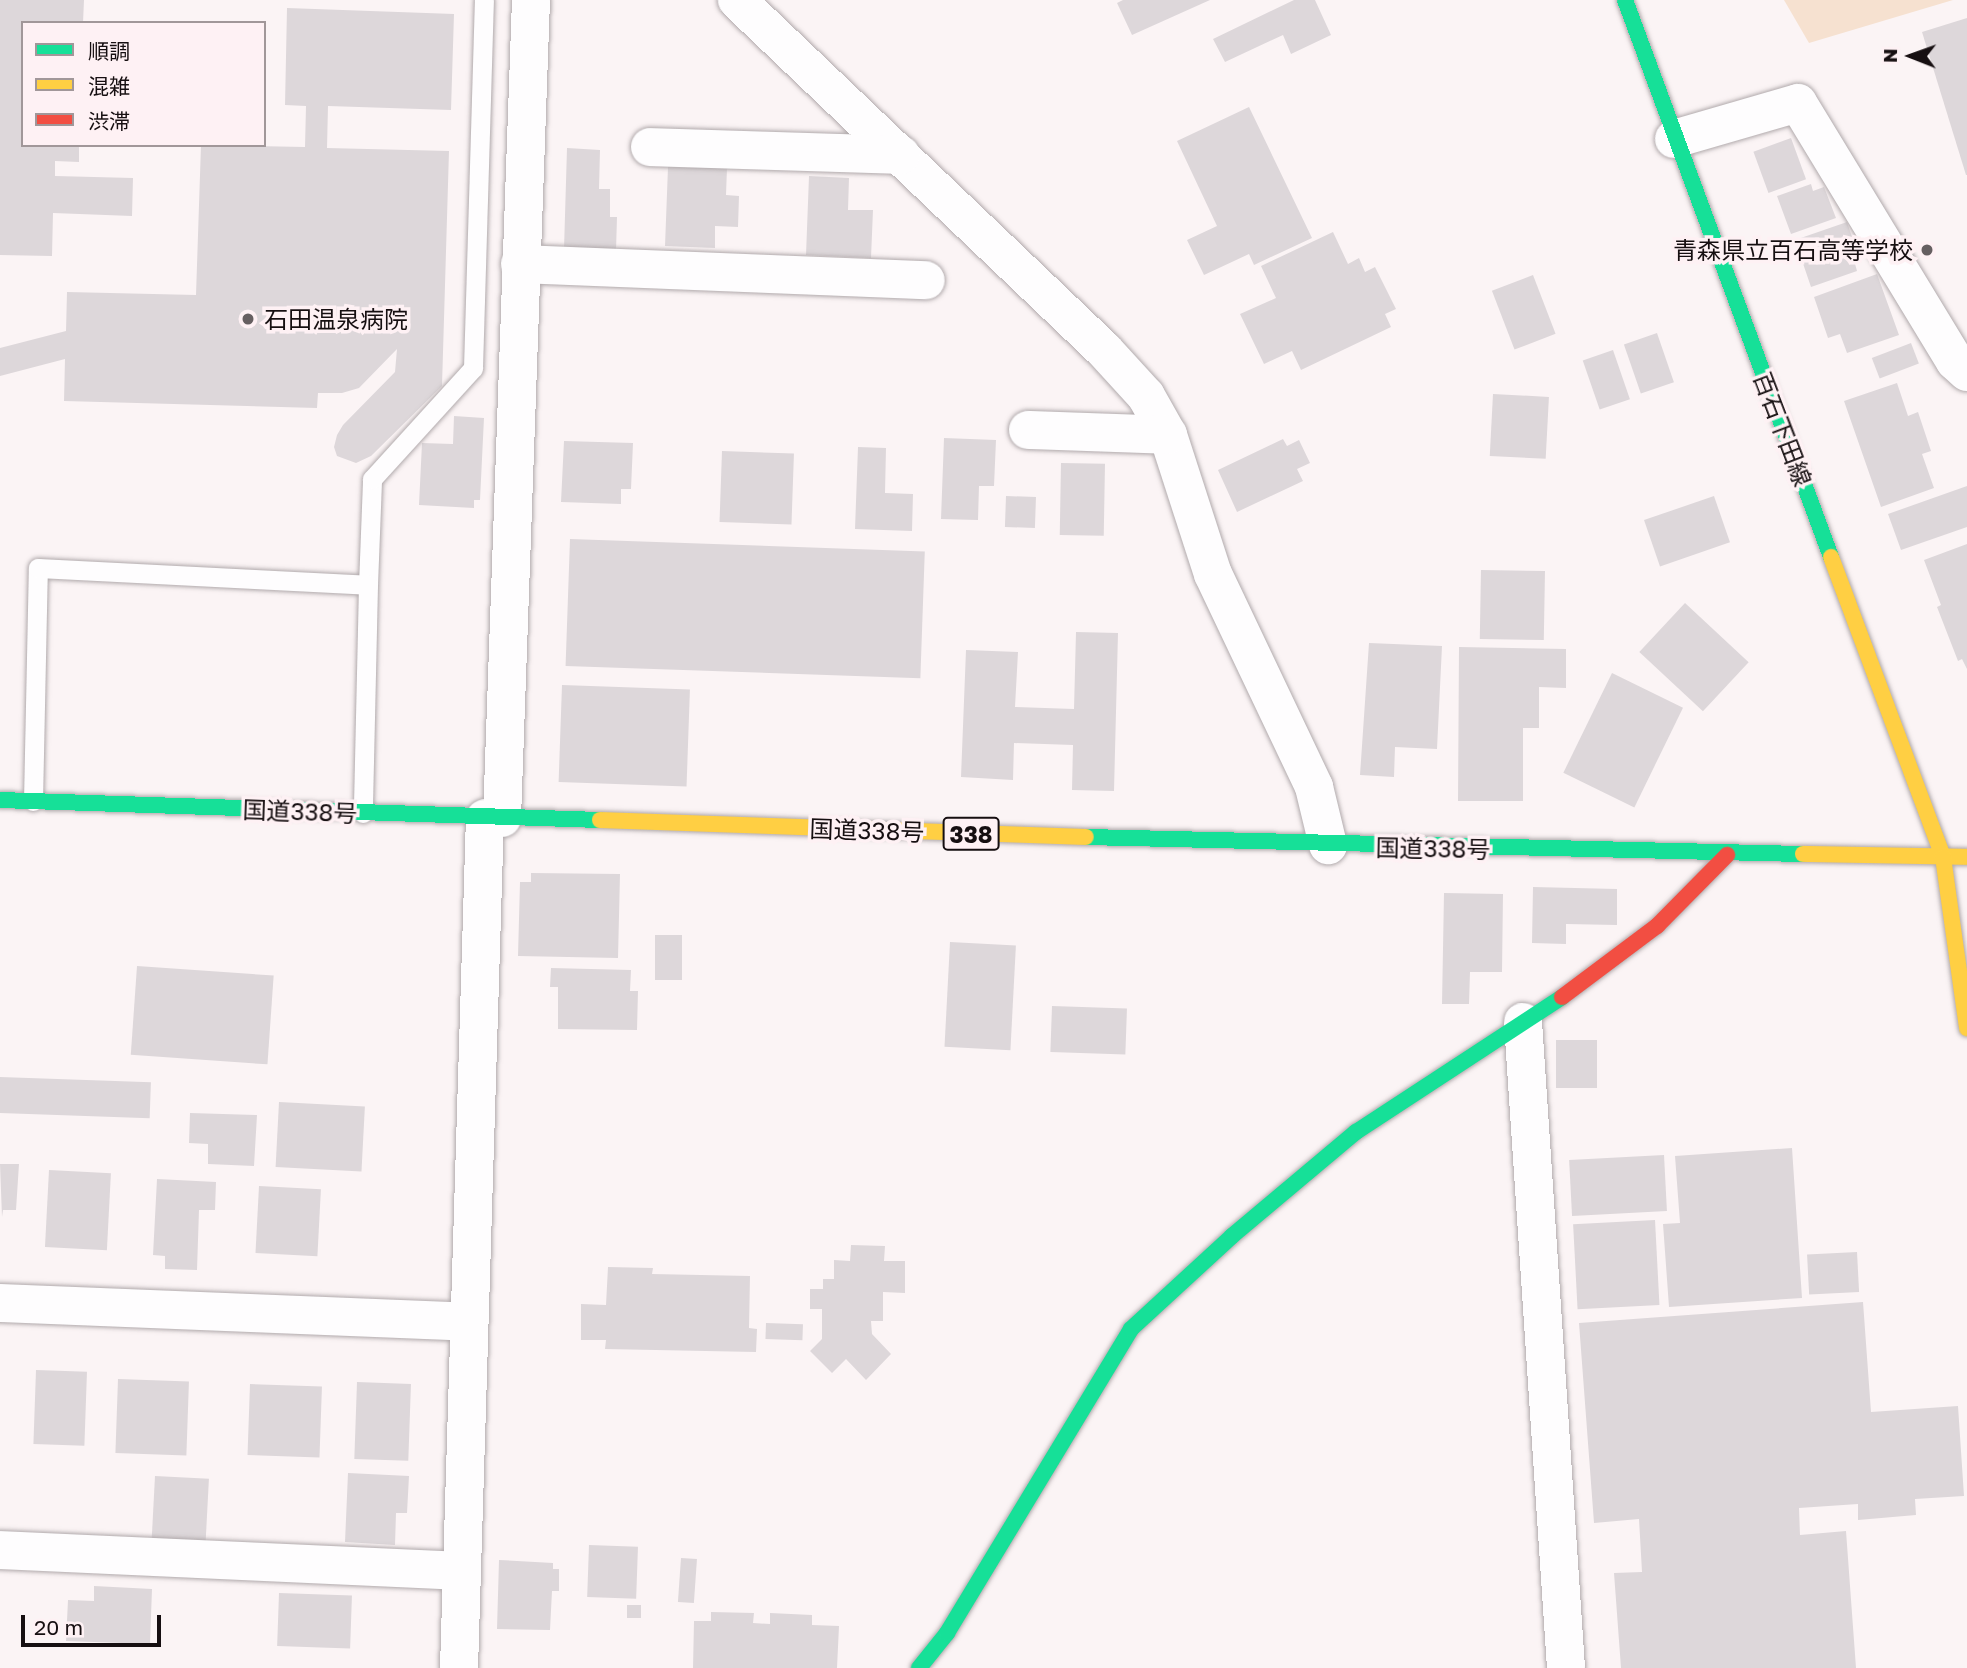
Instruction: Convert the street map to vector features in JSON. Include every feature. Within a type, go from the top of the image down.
[{"type":"main road","name":"百石下田線","points":[[1625,0],[1674,139],[1943,857]]},
{"type":"main road","name":"国道338号","points":[[0,800],[1328,845],[1727,855],[1967,857]]},
{"type":"main road","points":[[919,1668],[947,1633],[1131,1329],[1232,1237],[1356,1132],[1589,979],[1657,926],[1727,855]]},
{"type":"main road","points":[[1943,857],[1967,898]]},
{"type":"main road","points":[[1943,857],[1967,1028]]},
{"type":"street","points":[[459,1668],[470,1322],[531,0]]},
{"type":"street","points":[[737,0],[1104,351],[1146,396],[1168,435],[1213,575],[1314,787],[1328,845]]},
{"type":"street","points":[[1674,139],[1798,103],[1955,360],[1967,372]]},
{"type":"street","points":[[650,147],[901,155]]},
{"type":"street","points":[[520,264],[926,280]]},
{"type":"street","points":[[1028,430],[1168,435]]},
{"type":"street","points":[[1523,1022],[1566,1668]]},
{"type":"street","points":[[0,1303],[470,1322]]},
{"type":"street","points":[[0,1550],[461,1571]]},
{"type":"lane","points":[[363,813],[372,479],[473,368],[484,0]]},
{"type":"lane","points":[[33,801],[38,568],[368,585]]},
{"type":"shaded area","points":[[1784,0],[1953,0],[1809,43]]},
{"type":"building","points":[[0,0],[84,0],[83,21],[21,21],[21,147],[79,147],[79,162],[55,161],[55,176],[133,178],[132,216],[53,213],[52,256],[0,255]]},
{"type":"building","points":[[1123,0],[1210,0],[1132,35],[1117,3]]},
{"type":"building","points":[[1294,0],[1315,0],[1331,35],[1291,54],[1283,35],[1225,62],[1213,39]]},
{"type":"building","points":[[287,8],[454,14],[451,110],[328,106],[327,148],[449,151],[442,386],[371,456],[356,463],[337,456],[334,447],[343,425],[395,372],[397,349],[359,388],[342,393],[318,393],[317,408],[64,401],[65,359],[0,376],[0,348],[66,331],[67,292],[196,295],[201,147],[305,147],[306,106],[285,105]]},
{"type":"building","points":[[1967,18],[1967,175],[1966,175],[1922,32]]},
{"type":"building","points":[[1249,107],[1312,238],[1254,265],[1249,254],[1204,275],[1187,240],[1217,226],[1177,141]]},
{"type":"building","points":[[1791,138],[1806,179],[1768,193],[1753,152]]},
{"type":"building","points":[[567,148],[600,150],[599,189],[610,189],[610,217],[617,217],[616,251],[564,249]]},
{"type":"building","points":[[668,167],[727,168],[726,195],[739,196],[738,227],[715,226],[715,248],[665,246]]},
{"type":"building","points":[[809,176],[849,178],[848,210],[873,210],[871,258],[806,255]]},
{"type":"building","points":[[1811,184],[1813,191],[1824,187],[1836,218],[1791,234],[1777,196]]},
{"type":"building","points":[[1847,222],[1859,258],[1854,260],[1857,271],[1811,287],[1795,240]]},
{"type":"building","points":[[1333,232],[1348,264],[1359,258],[1365,272],[1375,267],[1396,309],[1385,314],[1391,327],[1301,370],[1292,351],[1264,364],[1240,314],[1276,298],[1261,266]]},
{"type":"building","points":[[1877,274],[1899,335],[1847,353],[1840,334],[1828,338],[1814,297]]},
{"type":"building","points":[[1533,275],[1556,334],[1514,350],[1492,291]]},
{"type":"building","points":[[1657,333],[1674,382],[1641,394],[1624,344]]},
{"type":"building","points":[[1911,343],[1919,364],[1880,379],[1872,358]]},
{"type":"building","points":[[1613,350],[1630,399],[1600,410],[1583,360]]},
{"type":"building","points":[[1897,383],[1908,416],[1918,412],[1931,451],[1922,454],[1934,488],[1881,507],[1844,401]]},
{"type":"building","points":[[1493,394],[1549,397],[1546,459],[1490,456]]},
{"type":"building","points":[[454,416],[484,418],[480,500],[474,500],[474,508],[419,505],[422,443],[453,444]]},
{"type":"building","points":[[944,438],[996,440],[994,486],[979,486],[978,520],[941,519]]},
{"type":"building","points":[[1283,439],[1287,446],[1299,440],[1310,463],[1297,469],[1303,481],[1237,512],[1218,470]]},
{"type":"building","points":[[564,441],[633,443],[631,489],[621,489],[621,504],[561,502]]},
{"type":"building","points":[[858,447],[886,448],[885,493],[913,494],[912,531],[855,529]]},
{"type":"building","points":[[722,451],[794,454],[791,524],[720,522]]},
{"type":"building","points":[[1061,463],[1105,464],[1104,536],[1060,535]]},
{"type":"building","points":[[1967,486],[1967,527],[1901,550],[1888,514]]},
{"type":"building","points":[[1006,496],[1036,497],[1035,528],[1005,527]]},
{"type":"building","points":[[1714,496],[1730,542],[1660,566],[1644,520]]},
{"type":"building","points":[[570,539],[925,551],[920,678],[566,666]]},
{"type":"building","points":[[1967,544],[1967,669],[1962,659],[1958,661],[1937,607],[1941,605],[1924,560]]},
{"type":"building","points":[[1481,570],[1545,571],[1544,640],[1480,639]]},
{"type":"building","points":[[1685,603],[1749,662],[1703,711],[1639,652]]},
{"type":"building","points":[[1076,632],[1118,633],[1114,791],[1072,790],[1073,745],[1014,743],[1013,780],[961,777],[966,650],[1018,652],[1015,707],[1074,709]]},
{"type":"building","points":[[1369,643],[1442,646],[1437,749],[1395,747],[1394,777],[1360,775]]},
{"type":"building","points":[[1459,647],[1566,649],[1566,688],[1539,687],[1539,728],[1523,728],[1523,801],[1458,801]]},
{"type":"building","points":[[1612,673],[1683,708],[1634,807],[1563,773]]},
{"type":"building","points":[[562,685],[690,689],[687,786],[559,782]]},
{"type":"building","points":[[531,873],[620,874],[618,958],[518,956],[520,882],[531,882]]},
{"type":"building","points":[[1533,887],[1617,889],[1617,925],[1566,924],[1566,944],[1532,943]]},
{"type":"building","points":[[1444,893],[1503,894],[1502,972],[1470,972],[1469,1004],[1442,1004]]},
{"type":"building","points":[[655,935],[682,935],[682,980],[655,980]]},
{"type":"building","points":[[950,942],[1016,945],[1010,1050],[945,1047]]},
{"type":"building","points":[[137,966],[274,976],[267,1064],[131,1055]]},
{"type":"building","points":[[551,968],[631,970],[630,991],[638,991],[637,1030],[558,1029],[558,987],[550,987]]},
{"type":"building","points":[[1052,1006],[1127,1009],[1125,1055],[1050,1052]]},
{"type":"building","points":[[1556,1040],[1597,1040],[1597,1088],[1556,1088]]},
{"type":"building","points":[[0,1077],[151,1082],[150,1118],[0,1113]]},
{"type":"building","points":[[279,1102],[365,1107],[361,1171],[276,1167]]},
{"type":"building","points":[[190,1113],[257,1115],[254,1166],[208,1164],[208,1144],[189,1143]]},
{"type":"building","points":[[1792,1148],[1802,1298],[1669,1307],[1663,1224],[1680,1223],[1675,1156]]},
{"type":"building","points":[[1664,1155],[1667,1211],[1572,1216],[1569,1160]]},
{"type":"building","points":[[0,1164],[19,1164],[16,1210],[3,1210],[2,1217]]},
{"type":"building","points":[[49,1170],[111,1173],[107,1250],[45,1247]]},
{"type":"building","points":[[157,1179],[216,1182],[215,1210],[199,1210],[197,1270],[165,1269],[165,1256],[153,1255]]},
{"type":"building","points":[[259,1186],[321,1189],[317,1256],[255,1253]]},
{"type":"building","points":[[1655,1220],[1659,1305],[1578,1309],[1573,1224]]},
{"type":"building","points":[[851,1245],[885,1246],[884,1261],[905,1261],[905,1293],[883,1292],[883,1321],[871,1321],[872,1334],[891,1354],[866,1380],[846,1359],[832,1373],[810,1351],[822,1339],[822,1309],[810,1309],[810,1289],[823,1289],[823,1279],[834,1279],[834,1260],[850,1261]]},
{"type":"building","points":[[1857,1252],[1859,1292],[1809,1295],[1807,1255]]},
{"type":"building","points":[[608,1267],[653,1268],[652,1274],[750,1276],[749,1328],[757,1329],[756,1352],[605,1349],[606,1340],[581,1340],[581,1304],[606,1305]]},
{"type":"building","points":[[1863,1302],[1871,1412],[1958,1406],[1964,1496],[1915,1499],[1916,1515],[1858,1520],[1858,1504],[1799,1508],[1800,1535],[1846,1531],[1856,1668],[1621,1668],[1614,1573],[1642,1572],[1639,1519],[1594,1523],[1579,1323]]},
{"type":"building","points":[[766,1323],[803,1324],[802,1340],[765,1339]]},
{"type":"building","points":[[36,1370],[87,1372],[84,1446],[33,1444]]},
{"type":"building","points":[[118,1379],[189,1381],[186,1455],[115,1453]]},
{"type":"building","points":[[357,1382],[411,1384],[408,1461],[354,1459]]},
{"type":"building","points":[[250,1384],[322,1387],[319,1457],[248,1455]]},
{"type":"building","points":[[348,1473],[409,1476],[407,1513],[396,1513],[395,1545],[345,1542]]},
{"type":"building","points":[[155,1476],[209,1479],[206,1543],[152,1540]]},
{"type":"building","points":[[589,1545],[638,1547],[636,1599],[587,1597]]},
{"type":"building","points":[[681,1558],[697,1559],[694,1603],[678,1602]]},
{"type":"building","points":[[499,1560],[553,1563],[553,1569],[559,1569],[559,1591],[552,1591],[550,1630],[497,1629]]},
{"type":"building","points":[[94,1586],[152,1589],[150,1644],[66,1641],[68,1600],[94,1601]]},
{"type":"building","points":[[279,1593],[352,1596],[350,1649],[277,1646]]},
{"type":"building","points":[[627,1605],[641,1605],[641,1618],[627,1618]]},
{"type":"building","points":[[711,1612],[754,1613],[753,1623],[770,1624],[770,1613],[812,1615],[812,1625],[839,1626],[837,1668],[693,1668],[694,1621],[711,1621]]},
{"type":"traffic: fast","points":[[1625,0],[1831,557]]},
{"type":"traffic: fast","points":[[0,800],[600,820]]},
{"type":"traffic: fast","points":[[1086,837],[1803,854]]},
{"type":"traffic: fast","points":[[919,1668],[947,1633],[1131,1329],[1232,1236],[1356,1132],[1562,997]]},
{"type":"traffic: slow","points":[[1831,557],[1943,857]]},
{"type":"traffic: slow","points":[[600,820],[1086,837]]},
{"type":"traffic: slow","points":[[1803,854],[1967,857]]},
{"type":"traffic: slow","points":[[1943,857],[1967,1028]]},
{"type":"traffic: jam","points":[[1562,997],[1657,926],[1727,855]]},
{"type":"place","name":"青森県立百石高等学校","points":[[1927,250]]},
{"type":"place","name":"石田温泉病院","points":[[248,319]]}]
